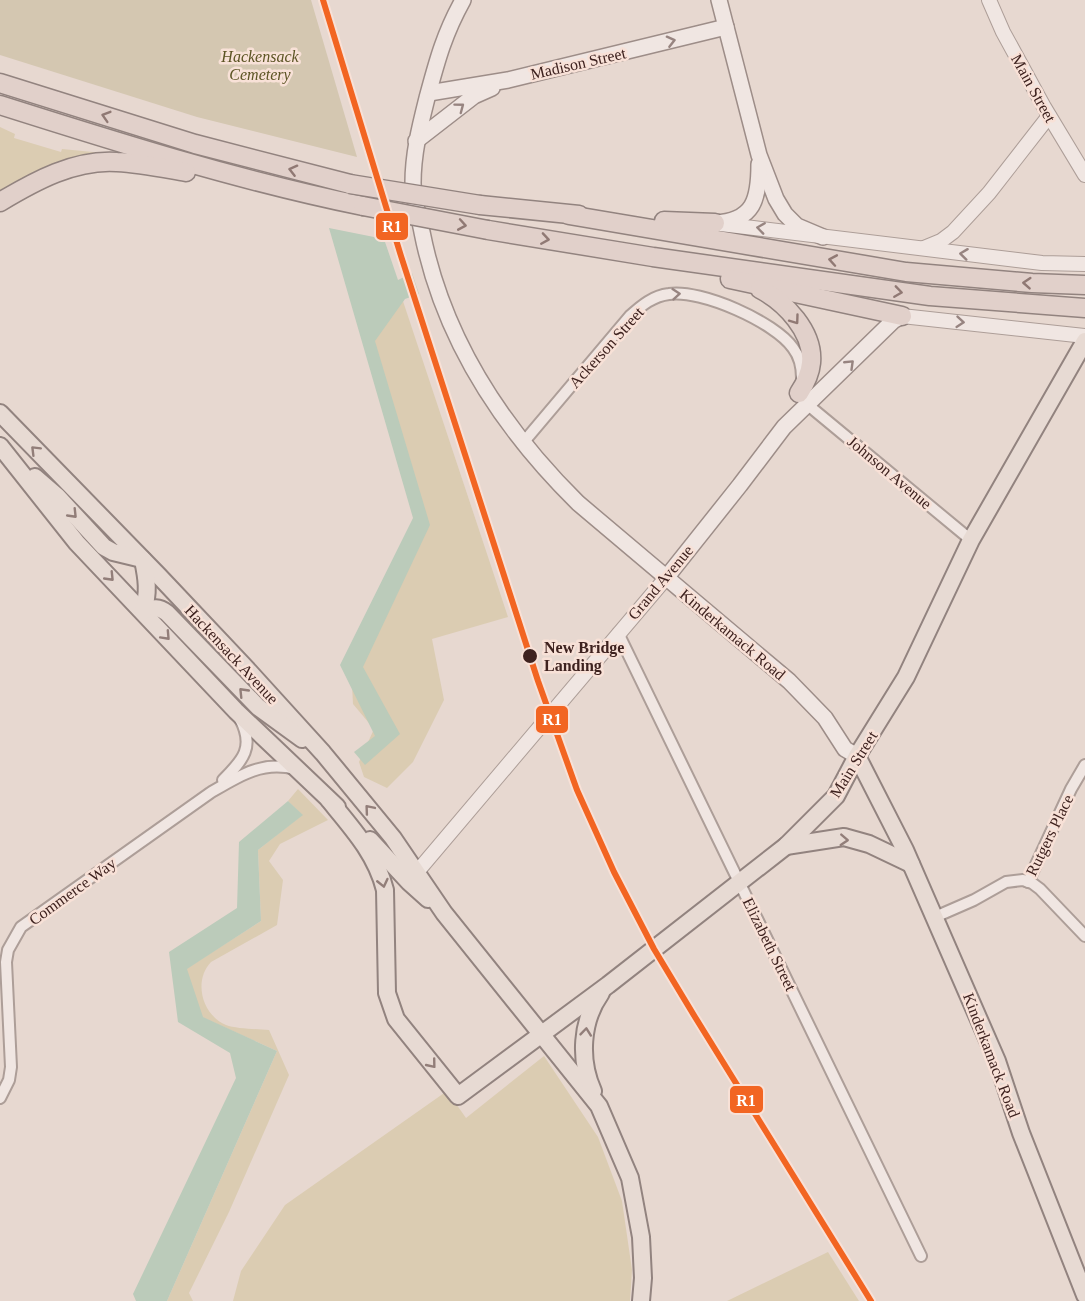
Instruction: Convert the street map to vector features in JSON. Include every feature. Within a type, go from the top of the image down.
[{"type":"highway","points":[[0,75],[25,91]]},
{"type":"highway","points":[[0,83],[195,144],[350,184],[480,205],[569,215],[906,272],[1032,283],[1085,285]]},
{"type":"highway","points":[[0,105],[256,182],[363,206],[488,230],[653,257],[930,296],[1085,308]]},
{"type":"highway","points":[[0,202],[65,169],[83,164],[105,162],[256,182]]},
{"type":"highway","points":[[0,213],[18,191]]},
{"type":"highway","points":[[569,215],[715,223]]},
{"type":"highway","points":[[653,257],[664,268],[730,279],[902,316]]},
{"type":"highway","points":[[730,279],[765,292],[785,307],[800,325],[808,340],[812,355],[803,399]]},
{"type":"main road","name":"Kinderkamack Road","points":[[463,0],[443,38],[416,141],[412,184],[427,259],[451,325],[480,382],[522,444],[552,477],[578,503],[789,681],[825,718],[845,748],[857,756],[935,916],[997,1060],[1021,1133],[1085,1295]]},
{"type":"main road","points":[[719,0],[759,155],[776,199],[785,214],[804,231],[823,237]]},
{"type":"main road","name":"Madison Street","points":[[429,93],[508,80],[726,27]]},
{"type":"main road","points":[[416,141],[474,96],[508,80]]},
{"type":"main road","points":[[715,223],[739,219],[752,208],[758,186],[759,155]]},
{"type":"main road","name":"Grand Avenue","points":[[666,578],[740,485],[803,399],[893,321],[902,316]]},
{"type":"main road","name":"Main Street","points":[[329,800],[365,845],[381,875],[385,890],[387,993],[396,1019],[458,1096],[608,985],[740,883],[786,846],[836,796],[857,756],[906,677],[971,540],[1085,341]]},
{"type":"main road","points":[[0,398],[4,418]]},
{"type":"main road","name":"Hackensack Avenue","points":[[4,418],[143,559],[322,753],[393,838],[444,914],[599,1106]]},
{"type":"main road","points":[[0,446],[57,496],[104,546],[113,552],[143,559],[148,583],[148,597],[143,611]]},
{"type":"main road","name":"Hackensack Avenue","points":[[0,446],[77,543],[236,711],[357,825],[409,882],[444,914]]},
{"type":"main road","points":[[143,611],[154,607],[162,609],[258,707],[322,753]]},
{"type":"main road","points":[[786,846],[844,837],[868,844],[911,864]]},
{"type":"main road","points":[[608,985],[591,1007],[586,1025],[585,1064],[589,1082],[630,1178],[641,1237],[643,1278],[641,1301]]},
{"type":"street","name":"Main Street","points":[[989,0],[1003,32],[1048,116],[1085,173]]},
{"type":"street","points":[[923,249],[941,241],[989,193],[1048,116]]},
{"type":"street","points":[[715,223],[1042,263],[1085,264]]},
{"type":"street","name":"Ackerson Street","points":[[522,444],[640,306],[654,297],[670,294],[686,293],[702,296],[727,305],[783,337],[793,347],[802,369],[803,399]]},
{"type":"street","points":[[902,316],[1085,336]]},
{"type":"street","name":"Johnson Avenue","points":[[803,399],[971,540]]},
{"type":"street","name":"Grand Avenue","points":[[417,872],[666,578]]},
{"type":"street","name":"Elizabeth Street","points":[[618,633],[921,1256]]},
{"type":"street","name":"Commerce Way","points":[[210,793],[236,768],[246,752],[248,740],[246,730],[236,711]]},
{"type":"street","name":"Rutgers Place","points":[[935,916],[974,900],[1006,882],[1014,880],[1028,882],[1071,789],[1085,765]]},
{"type":"street","name":"Commerce Way","points":[[0,1098],[9,1080],[11,1067],[6,963],[8,950],[14,938],[31,919],[67,896],[210,793],[242,774],[282,766],[297,770]]},
{"type":"street","points":[[1028,882],[1040,889],[1085,936]]},
{"type":"shaded area","points":[[0,127],[15,134],[14,138],[61,152],[62,149],[103,153],[0,197]]},
{"type":"shaded area","points":[[329,228],[384,239],[398,280],[412,273],[419,294],[405,299],[375,341],[430,525],[363,667],[400,734],[365,765],[354,752],[375,736],[340,665],[413,518]]},
{"type":"shaded area","points":[[336,231],[383,241],[508,617],[432,639],[444,700],[413,762],[387,788],[364,777],[359,762],[374,729],[353,704],[350,648],[420,514]]},
{"type":"shaded area","points":[[298,789],[328,820],[280,844],[269,861],[283,880],[277,925],[211,962],[202,978],[203,997],[211,1014],[226,1025],[269,1030],[289,1075],[229,1212],[189,1293],[193,1301],[167,1301],[277,1051],[202,1017],[186,969],[261,921],[258,850],[302,815],[288,801]]},
{"type":"shaded area","points":[[288,801],[303,815],[258,850],[261,921],[187,969],[203,1017],[277,1051],[167,1301],[136,1301],[133,1294],[236,1078],[230,1053],[178,1022],[169,952],[237,908],[239,842]]},
{"type":"shaded area","points":[[544,1056],[598,1137],[622,1201],[632,1270],[630,1301],[233,1301],[241,1271],[285,1205],[447,1091],[466,1118]]},
{"type":"shaded area","points":[[828,1252],[859,1301],[727,1301]]},
{"type":"green space","name":"Hackensack Cemetery","points":[[0,0],[311,0],[357,157],[197,117],[0,55]]},
{"type":"railway","points":[[322,0],[329,18]]},
{"type":"transit line","name":"R1","points":[[323,0],[401,256],[538,681],[577,790],[614,872],[654,949],[871,1301]]},
{"type":"place","name":"New Bridge Landing","points":[[530,656]]}]
